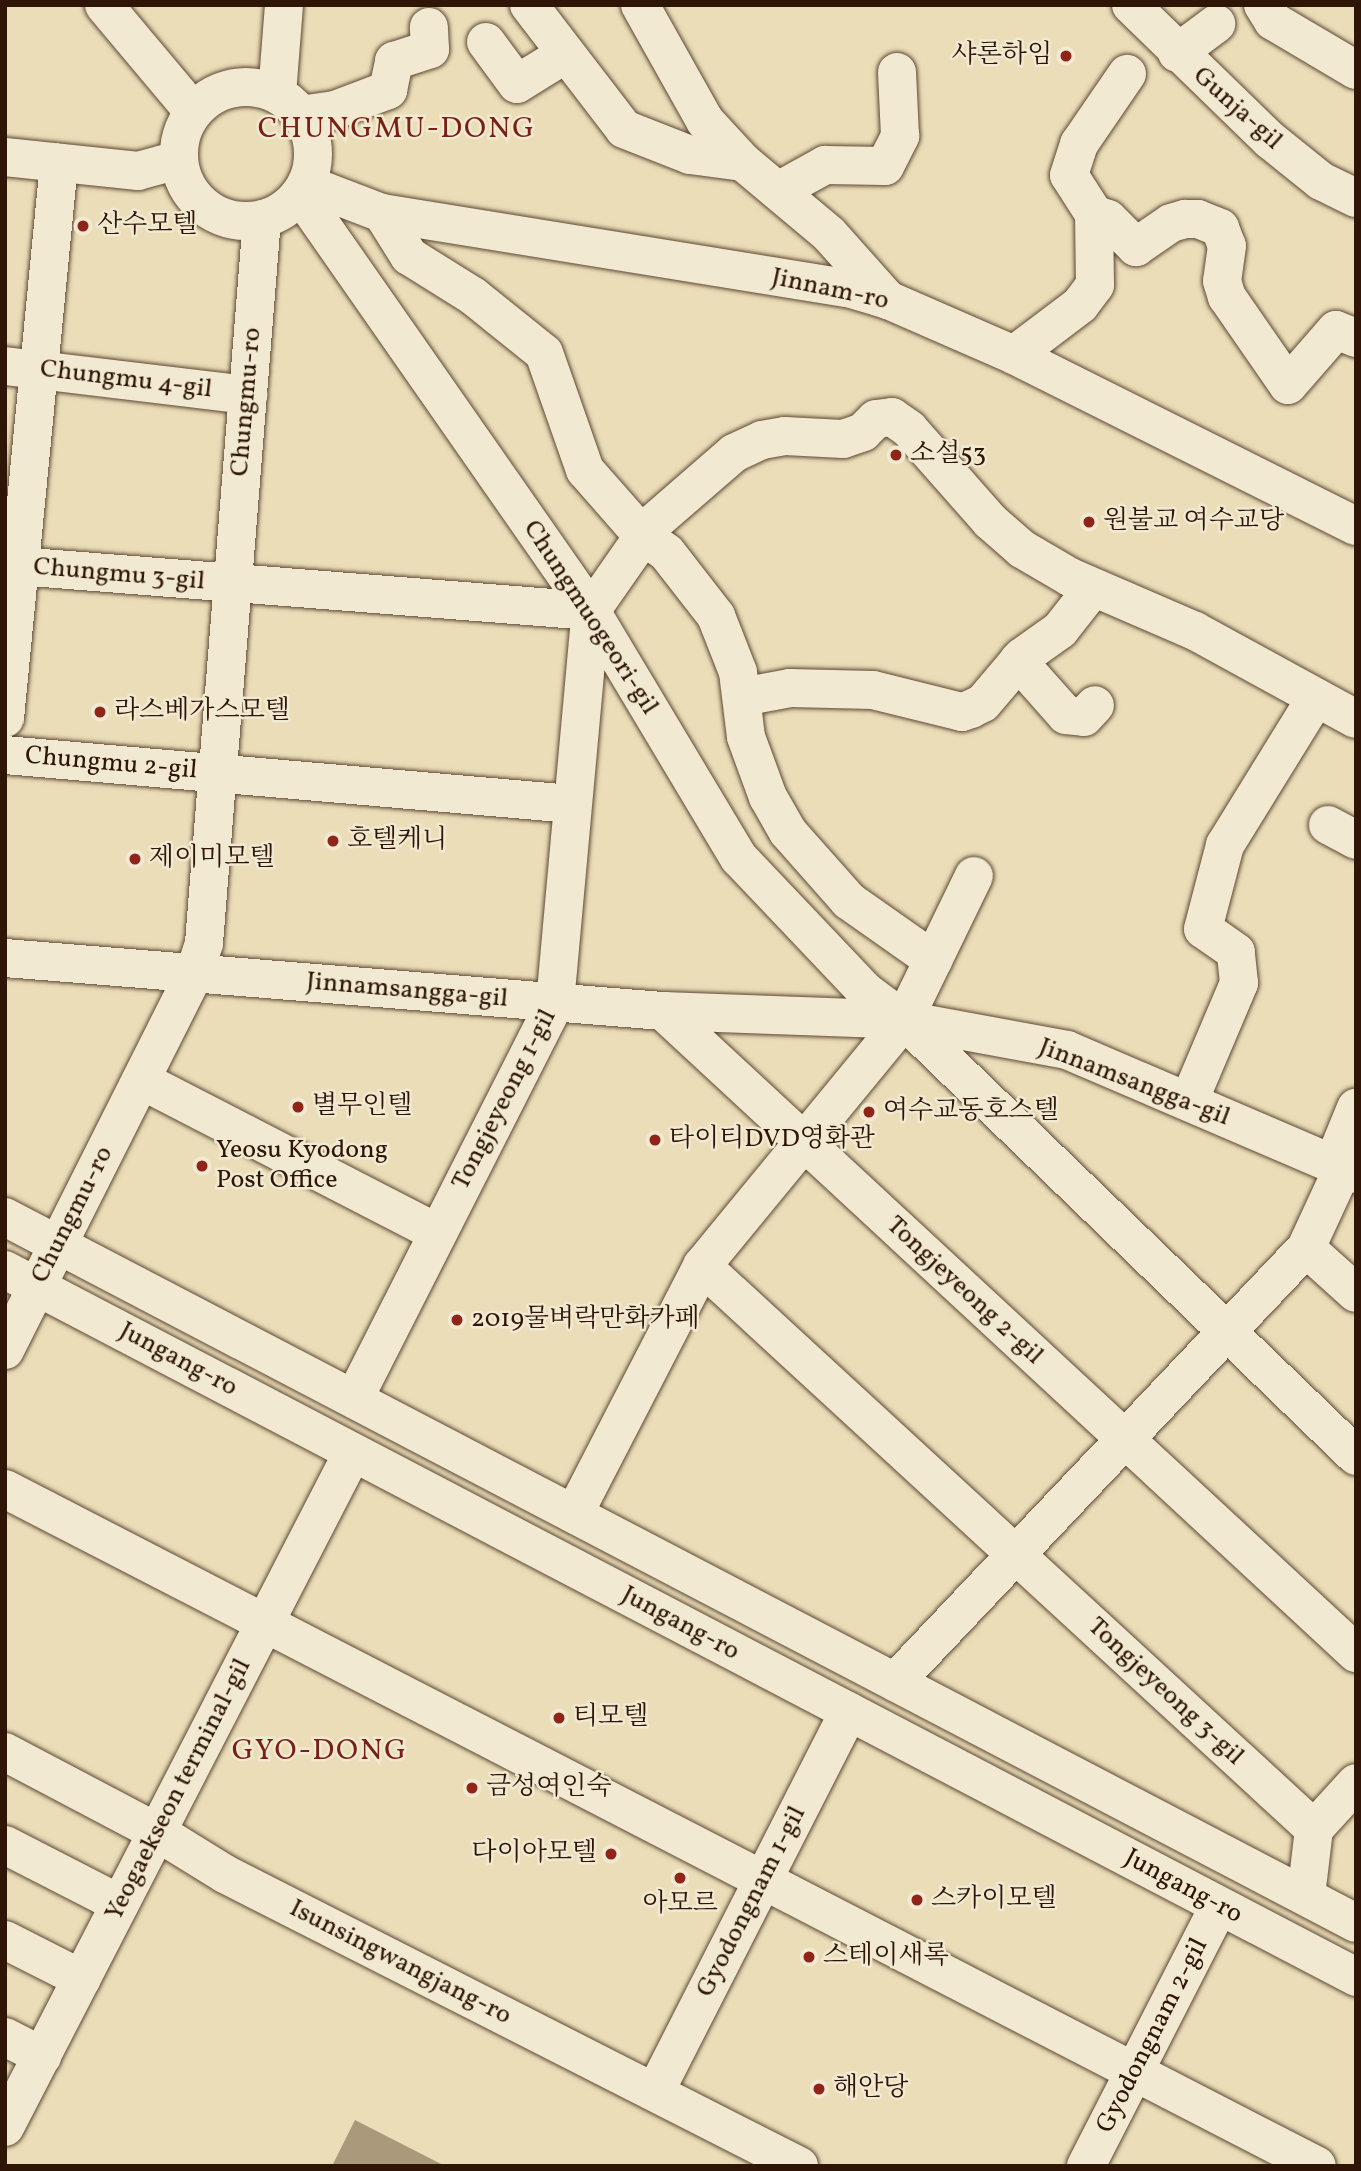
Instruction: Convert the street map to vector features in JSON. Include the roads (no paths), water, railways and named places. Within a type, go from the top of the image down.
[{"type":"street","points":[[104,5],[193,111]]},
{"type":"street","points":[[284,5],[288,104],[313,156],[303,189],[288,207],[261,219],[236,221],[203,206],[182,177],[178,160],[184,126],[193,111],[206,100],[233,88],[288,104],[335,110],[388,90],[394,61],[430,49],[429,27]]},
{"type":"street","points":[[529,5],[564,55],[624,129],[690,155],[743,162]]},
{"type":"street","points":[[640,5],[705,121],[743,162],[829,234],[888,300]]},
{"type":"street","name":"Gunja-gil","points":[[1131,5],[1177,53],[1294,160],[1356,198]]},
{"type":"street","points":[[1262,5],[1273,21],[1356,70]]},
{"type":"street","points":[[1177,53],[1216,24]]},
{"type":"street","points":[[486,42],[517,84],[564,55]]},
{"type":"street","points":[[778,191],[825,165],[886,166],[900,136],[897,72]]},
{"type":"street","points":[[1014,355],[1080,305],[1095,285],[1094,214],[1069,175],[1079,144],[1127,74]]},
{"type":"street","points":[[5,157],[138,171],[178,160]]},
{"type":"street","points":[[5,718],[22,368],[60,163]]},
{"type":"street","name":"Jinnam-ro","points":[[303,189],[382,213],[855,290],[888,300],[1014,355],[1356,526]]},
{"type":"street","name":"Chungmuogeori-gil","points":[[303,189],[591,611],[739,858],[865,991],[904,1020]]},
{"type":"street","points":[[382,213],[409,256],[473,296],[544,353],[573,427],[580,462],[643,536],[667,553],[716,616],[738,672],[746,737],[768,797],[788,832],[849,901],[933,960]]},
{"type":"street","points":[[1094,214],[1108,219],[1136,247],[1171,223],[1185,219],[1198,219],[1220,228],[1227,246],[1222,281],[1227,297],[1288,385],[1336,330],[1356,338]]},
{"type":"street","name":"Chungmu-ro","points":[[5,1350],[21,1278],[58,1245],[194,974],[204,943],[261,219]]},
{"type":"street","name":"Chungmu 4-gil","points":[[22,368],[247,395]]},
{"type":"street","points":[[233,585],[591,611],[643,536],[674,501],[734,453],[762,440],[842,439],[863,432],[884,416],[899,421],[1022,549],[1093,588],[1195,631],[1315,699],[1356,719]]},
{"type":"street","name":"Chungmu 3-gil","points":[[13,565],[233,585]]},
{"type":"street","points":[[742,697],[790,688],[873,690],[962,712],[983,704],[1018,661],[1060,630],[1093,588]]},
{"type":"street","name":"Tongjeyeong 1-gil","points":[[354,1399],[555,1003],[591,611]]},
{"type":"street","points":[[1018,661],[1066,715],[1084,717],[1096,705]]},
{"type":"street","points":[[1189,1101],[1231,1008],[1240,975],[1236,952],[1203,929],[1225,845],[1315,699]]},
{"type":"street","name":"Chungmu 2-gil","points":[[5,755],[218,773]]},
{"type":"street","points":[[218,773],[572,804]]},
{"type":"street","points":[[574,1514],[702,1266],[904,1020],[974,876]]},
{"type":"street","name":"Jinnamsangga-gil","points":[[5,958],[663,1011],[904,1020],[1067,1051],[1344,1169]]},
{"type":"street","points":[[663,1011],[804,1142]]},
{"type":"street","points":[[904,1020],[1225,1334],[1356,1456]]},
{"type":"street","points":[[141,1080],[438,1233]]},
{"type":"street","points":[[895,1682],[1306,1248],[1344,1169],[1356,1108]]},
{"type":"street","name":"Tongjeyeong 2-gil","points":[[804,1142],[1125,1439]]},
{"type":"street","points":[[5,1217],[1356,1923]]},
{"type":"street","points":[[1306,1248],[1356,1293]]},
{"type":"street","points":[[702,1266],[1016,1555]]},
{"type":"street","name":"Jungang-ro","points":[[21,1278],[1356,1977]]},
{"type":"street","points":[[1125,1439],[1356,1653]]},
{"type":"street","name":"Yeogaekseon terminal-gil","points":[[5,2127],[353,1452]]},
{"type":"street","points":[[5,1489],[1317,2166]]},
{"type":"street","name":"Tongjeyeong 3-gil","points":[[1016,1555],[1314,1829]]},
{"type":"street","name":"Gyodongnam 1-gil","points":[[655,2092],[849,1712]]},
{"type":"street","name":"Isunsingwangjang-ro","points":[[5,1752],[157,1832],[225,1874],[799,2166]]},
{"type":"street","points":[[1306,1896],[1314,1829],[1356,1783]]},
{"type":"street","points":[[5,1845],[120,1904]]},
{"type":"street","name":"Gyodongnam 2-gil","points":[[1086,2166],[1219,1906]]},
{"type":"street","points":[[5,1940],[82,1979]]},
{"type":"street","points":[[5,2037],[42,2056]]},
{"type":"place","name":"샤론하임","points":[[1066,56]]},
{"type":"place","name":"산수모텔","points":[[83,226]]},
{"type":"place","name":"소설53","points":[[896,455]]},
{"type":"place","name":"원불교 여수교당","points":[[1089,522]]},
{"type":"place","name":"라스베가스모텔","points":[[100,712]]},
{"type":"place","name":"호텔케니","points":[[333,841]]},
{"type":"place","name":"제이미모텔","points":[[135,859]]},
{"type":"place","name":"별무인텔","points":[[298,1107]]},
{"type":"place","name":"여수교동호스텔","points":[[869,1112]]},
{"type":"place","name":"타이티DVD영화관","points":[[655,1140]]},
{"type":"place","name":"Yeosu Kyodong Post Office","points":[[202,1166]]},
{"type":"place","name":"2019물벼락만화카페","points":[[457,1320]]},
{"type":"place","name":"티모텔","points":[[559,1718]]},
{"type":"place","name":"금성여인숙","points":[[472,1788]]},
{"type":"place","name":"다이아모텔","points":[[611,1854]]},
{"type":"place","name":"아모르","points":[[680,1878]]},
{"type":"place","name":"스카이모텔","points":[[917,1900]]},
{"type":"place","name":"스테이새록","points":[[809,1957]]},
{"type":"place","name":"해안당","points":[[819,2089]]},
{"type":"district","name":"CHUNGMU-DONG","points":[[397,129]]},
{"type":"district","name":"GYO-DONG","points":[[320,1751]]}]
